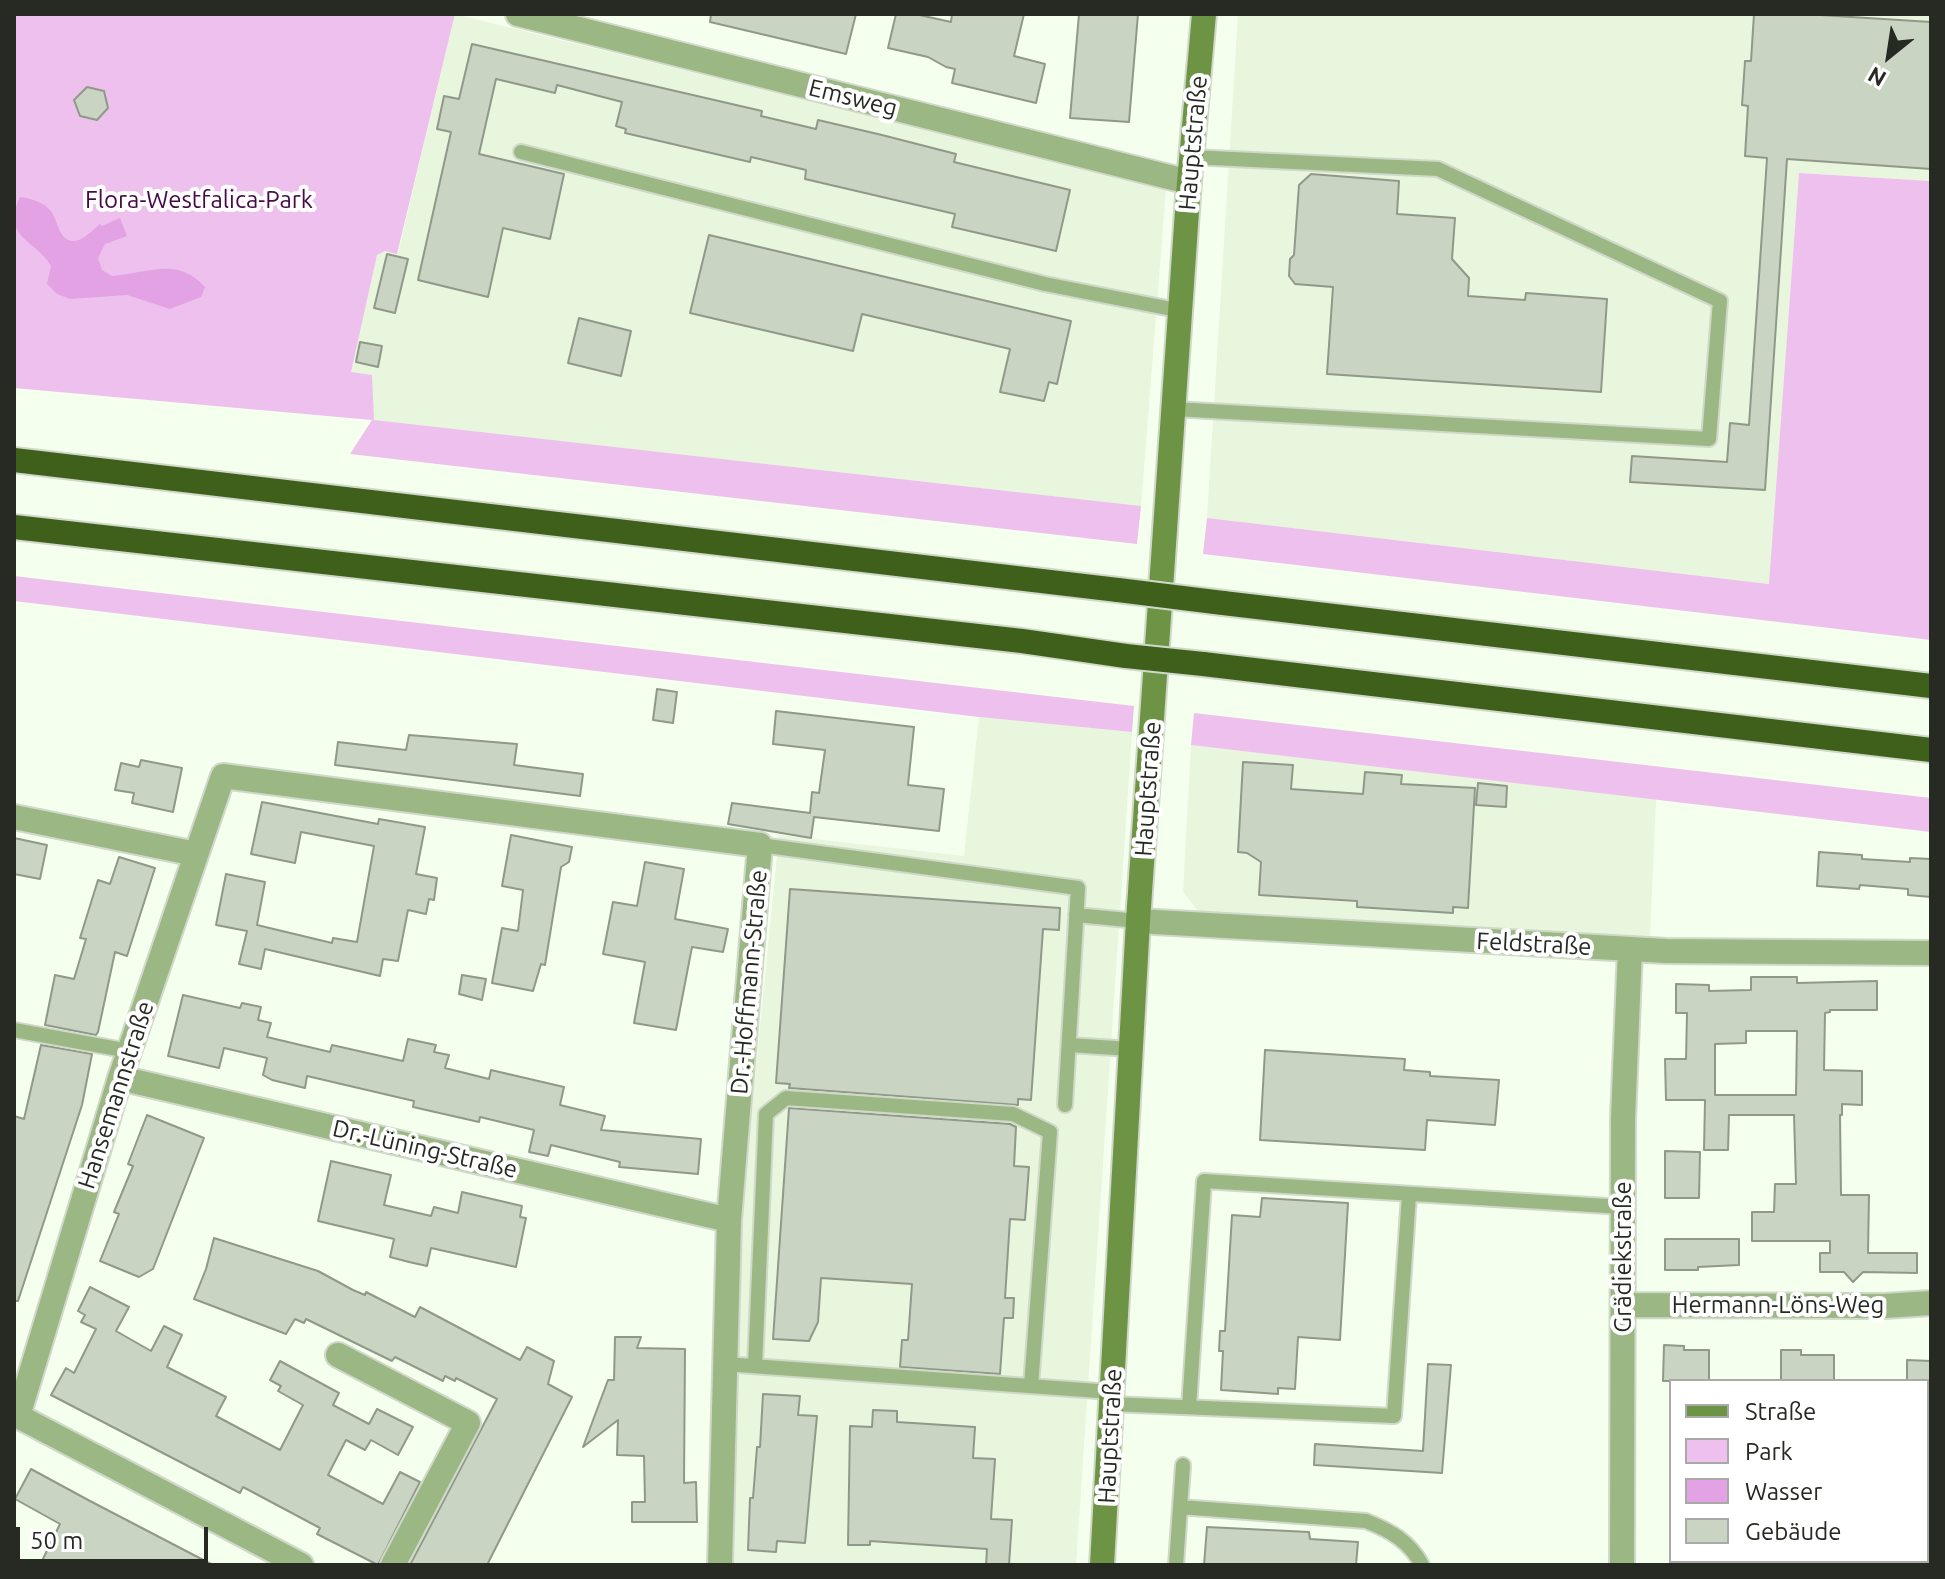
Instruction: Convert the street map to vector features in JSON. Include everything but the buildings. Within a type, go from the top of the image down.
[{"type":"highway","points":[[14,460],[1931,686]]},
{"type":"highway","points":[[14,527],[1022,641],[1126,656],[1931,750]]},
{"type":"street","name":"Emsweg","points":[[518,14],[1190,169]]},
{"type":"street","name":"Hauptstraße","points":[[1102,1565],[1138,921],[1190,169],[1204,14]]},
{"type":"street","name":"Dr.-Hoffmann-Straße","points":[[223,776],[760,845],[729,1220],[720,1565]]},
{"type":"street","name":"Hansemannstraße","points":[[16,1415],[120,1078],[223,776]]},
{"type":"street","points":[[14,817],[196,854]]},
{"type":"street","name":"Feldstraße","points":[[1138,921],[1630,949],[1931,953]]},
{"type":"street","name":"Grädiekstraße","points":[[1622,1565],[1623,1119],[1630,949]]},
{"type":"street","name":"Dr.-Lüning-Straße","points":[[120,1078],[729,1220]]},
{"type":"street","name":"Hermann-Löns-Weg","points":[[1624,1305],[1884,1306],[1931,1303]]},
{"type":"street","points":[[338,1355],[468,1423],[393,1565]]},
{"type":"street","points":[[16,1415],[301,1565]]},
{"type":"lane","points":[[521,152],[1045,284],[1182,311]]},
{"type":"lane","points":[[1174,409],[1709,439],[1720,301],[1438,169],[1190,169]]},
{"type":"lane","points":[[760,845],[1078,888],[1065,1105]]},
{"type":"lane","points":[[1076,915],[1138,921]]},
{"type":"lane","points":[[14,1030],[129,1051]]},
{"type":"lane","points":[[1069,1045],[1131,1049]]},
{"type":"lane","points":[[738,1110],[766,1114],[786,1098],[1013,1114],[1050,1132],[1031,1386]]},
{"type":"lane","points":[[755,1365],[766,1114]]},
{"type":"lane","points":[[1189,1407],[1204,1181],[1623,1207]]},
{"type":"lane","points":[[724,1364],[1031,1386],[1189,1407],[1394,1416],[1409,1195]]},
{"type":"lane","points":[[1176,1565],[1183,1465]]},
{"type":"lane","points":[[1180,1507],[1366,1521],[1394,1532],[1415,1551],[1422,1565]]},
{"type":"shaded area","points":[[455,14],[1166,189],[1141,506],[373,420],[372,375],[350,373],[377,255],[385,251],[398,253]]},
{"type":"shaded area","points":[[1238,14],[1931,14],[1931,181],[1799,173],[1770,584],[1207,518]]},
{"type":"shaded area","points":[[979,717],[1132,732],[1076,1565],[734,1565],[742,1210],[779,835],[964,856]]},
{"type":"shaded area","points":[[1191,745],[1656,799],[1650,938],[1199,912],[1183,892]]},
{"type":"green space","name":"Flora-Westfalica-Park","points":[[14,14],[455,14],[397,254],[385,251],[377,255],[351,372],[372,375],[374,420],[1141,506],[1137,544],[350,454],[372,420],[14,388]]},
{"type":"green space","points":[[1799,173],[1931,181],[1931,640],[1203,554],[1207,518],[1769,584]]},
{"type":"green space","points":[[14,576],[1134,706],[1132,732],[979,717],[14,601]]},
{"type":"green space","points":[[1194,713],[1931,798],[1931,832],[1191,745]]},
{"type":"water","points":[[20,197],[47,207],[63,236],[72,241],[82,239],[100,224],[102,226],[120,218],[127,236],[105,244],[98,258],[102,270],[112,276],[162,269],[184,272],[205,287],[201,297],[170,309],[127,295],[70,299],[57,294],[47,284],[51,266],[18,230],[15,211]]}]
